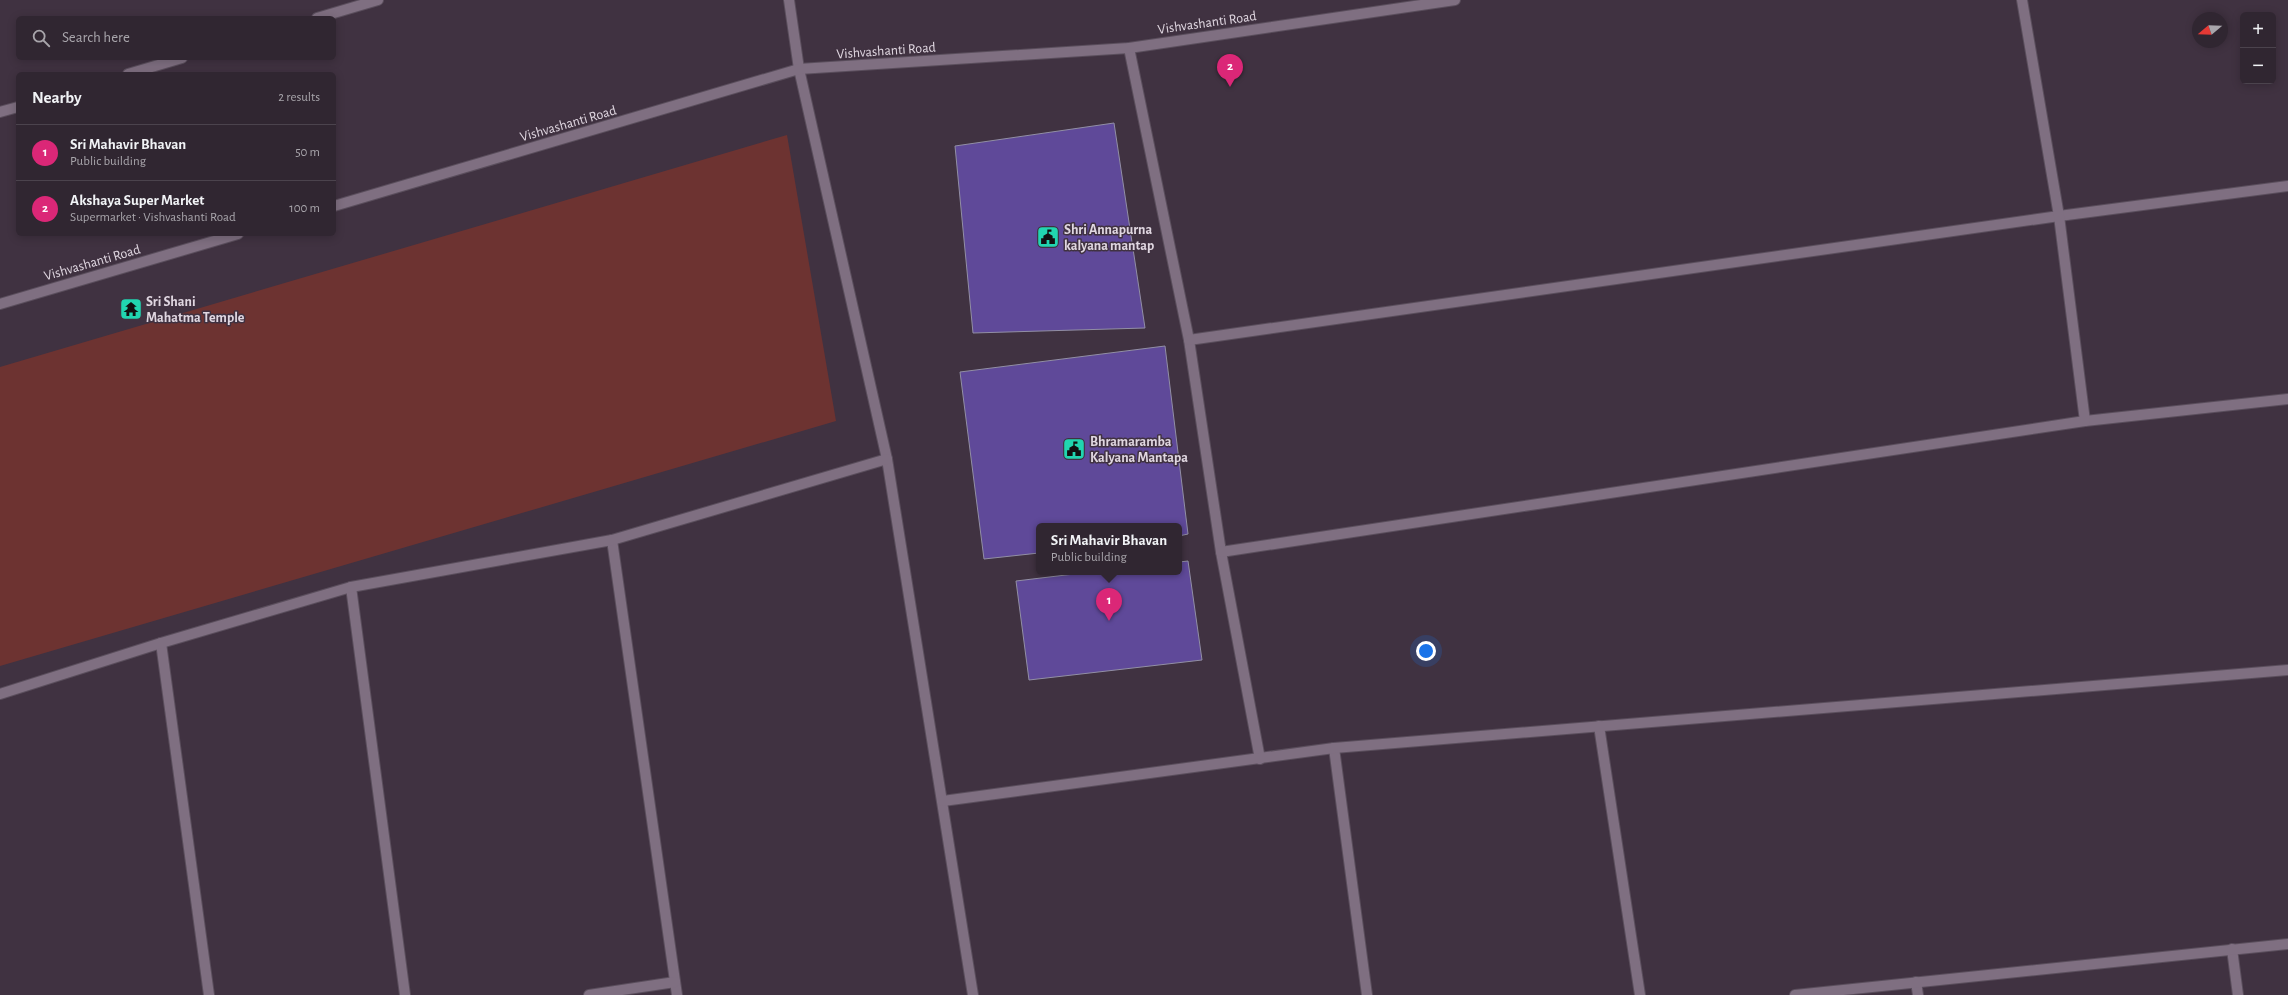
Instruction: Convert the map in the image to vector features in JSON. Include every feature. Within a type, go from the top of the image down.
[{"type":"street","points":[[324,16],[378,0]]},
{"type":"street","points":[[789,0],[799,70],[887,459],[973,995]]},
{"type":"street","name":"Vishvashanti Road","points":[[336,205],[799,70],[1129,48],[1455,0]]},
{"type":"street","points":[[2022,0],[2059,216],[2084,421]]},
{"type":"street","points":[[1129,48],[1189,340],[1220,552],[1260,759]]},
{"type":"street","points":[[135,72],[175,60]]},
{"type":"street","points":[[0,112],[16,108]]},
{"type":"street","points":[[1189,340],[2059,216],[2288,186]]},
{"type":"street","name":"Vishvashanti Road","points":[[0,304],[231,236]]},
{"type":"street","points":[[1220,552],[2084,421],[2288,399]]},
{"type":"street","points":[[0,694],[161,643],[351,587],[612,540],[887,459]]},
{"type":"street","points":[[612,540],[677,995]]},
{"type":"street","points":[[351,587],[405,995]]},
{"type":"street","points":[[161,643],[209,995]]},
{"type":"street","points":[[943,801],[1334,748],[2288,670]]},
{"type":"street","points":[[1599,726],[1640,995]]},
{"type":"street","points":[[1334,748],[1367,995]]},
{"type":"street","points":[[1795,995],[2288,944]]},
{"type":"street","points":[[2232,949],[2238,995]]},
{"type":"street","points":[[589,995],[675,982]]},
{"type":"street","points":[[1916,982],[1918,995]]},
{"type":"shaded area","points":[[787,135],[836,421],[0,666],[0,367]]},
{"type":"building","name":"Shri Annapurna kalyana mantap","points":[[1114,123],[1145,328],[973,333],[955,146]]},
{"type":"building","name":"Bhramaramba Kalyana Mantapa","points":[[1165,346],[1188,534],[1182,535],[1182,523],[1036,523],[1036,553],[984,559],[960,372]]},
{"type":"building","points":[[1188,561],[1202,660],[1029,680],[1016,581],[1066,575],[1182,575],[1182,562]]},
{"type":"place","name":"Akshaya Super Market","points":[[1230,87]]},
{"type":"place","name":"Shri Annapurna kalyana mantap","points":[[1048,237]]},
{"type":"place","name":"Sri Shani Mahatma Temple","points":[[131,309]]},
{"type":"place","name":"Bhramaramba Kalyana Mantapa","points":[[1074,449]]},
{"type":"place","name":"Sri Mahavir Bhavan","points":[[1109,621]]}]
